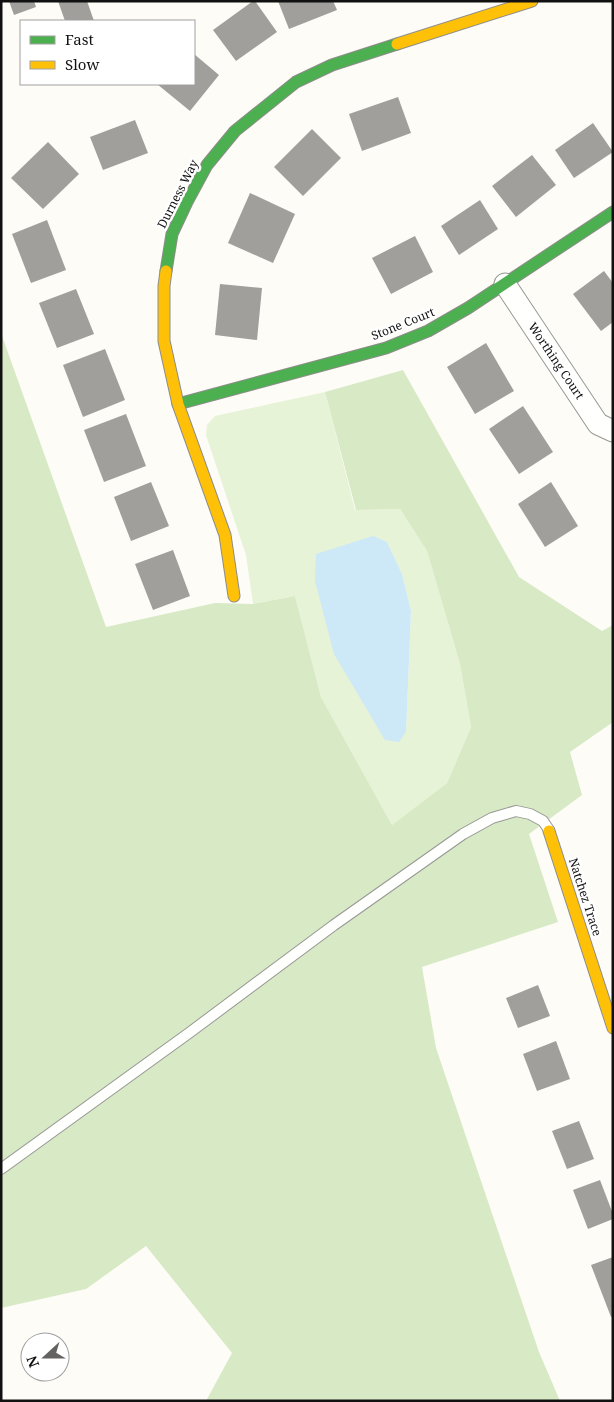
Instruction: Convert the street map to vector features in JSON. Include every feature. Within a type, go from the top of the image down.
[{"type":"street","name":"Durness Way","points":[[234,596],[225,535],[178,404],[164,341],[164,286],[172,234],[207,166],[235,131],[296,82],[332,65],[532,1]]},
{"type":"street","name":"Stone Court","points":[[178,404],[386,348],[428,332],[468,308],[613,212]]},
{"type":"street","name":"Worthing Court","points":[[505,284],[598,424],[613,431]]},
{"type":"street","name":"Natchez Trace","points":[[549,831],[613,1028]]},
{"type":"lane","points":[[1,1169],[334,924],[463,834],[492,818],[516,811],[530,814],[543,821],[549,831]]},
{"type":"green space","points":[[1,333],[106,627],[215,603],[253,604],[295,596],[321,697],[392,825],[447,783],[471,727],[460,664],[427,551],[400,509],[356,510],[325,392],[403,370],[519,577],[602,631],[613,625],[613,722],[570,752],[582,795],[529,834],[558,922],[422,967],[436,1048],[539,1352],[560,1401],[206,1401],[232,1353],[146,1246],[86,1289],[1,1308]]},
{"type":"green space","points":[[325,392],[355,510],[400,509],[427,551],[460,664],[471,727],[447,783],[392,825],[321,697],[295,596],[253,604],[246,555],[206,435],[207,425],[215,416]],"holes":[[[387,542],[402,574],[411,611],[406,732]]]},
{"type":"water","points":[[373,536],[387,542],[402,574],[411,611],[406,732],[399,742],[385,740],[334,654],[315,581],[316,554]]},
{"type":"building","points":[[9,1],[34,1],[36,7],[14,15]]},
{"type":"building","points":[[58,1],[87,1],[94,20],[65,20]]},
{"type":"building","points":[[255,1],[277,32],[236,61],[213,30]]},
{"type":"building","points":[[278,1],[333,1],[337,10],[289,29]]},
{"type":"building","points":[[195,55],[219,75],[190,111],[158,85],[195,85]]},
{"type":"building","points":[[398,97],[411,133],[362,151],[349,114]]},
{"type":"building","points":[[135,120],[148,153],[103,170],[90,137]]},
{"type":"building","points":[[593,123],[613,152],[574,178],[555,150]]},
{"type":"building","points":[[312,129],[341,158],[303,196],[274,167]]},
{"type":"building","points":[[48,142],[79,174],[43,209],[11,178]]},
{"type":"building","points":[[532,155],[556,185],[516,217],[492,186]]},
{"type":"building","points":[[250,193],[295,214],[273,263],[228,243]]},
{"type":"building","points":[[480,200],[498,229],[459,255],[441,226]]},
{"type":"building","points":[[47,220],[66,270],[31,283],[12,234]]},
{"type":"building","points":[[415,236],[433,272],[391,294],[372,258]]},
{"type":"building","points":[[604,271],[613,283],[613,322],[601,331],[573,294]]},
{"type":"building","points":[[220,284],[262,288],[257,340],[215,335]]},
{"type":"building","points":[[76,289],[94,334],[57,348],[39,303]]},
{"type":"building","points":[[486,343],[514,391],[475,414],[447,367]]},
{"type":"building","points":[[105,349],[125,400],[83,417],[63,365]]},
{"type":"building","points":[[523,406],[553,452],[519,474],[489,429]]},
{"type":"building","points":[[126,414],[146,466],[104,482],[84,430]]},
{"type":"building","points":[[151,482],[169,526],[131,541],[114,497]]},
{"type":"building","points":[[551,482],[578,526],[545,547],[518,504]]},
{"type":"building","points":[[173,550],[190,596],[153,610],[135,564]]},
{"type":"building","points":[[538,985],[550,1016],[518,1028],[506,998]]},
{"type":"building","points":[[556,1041],[570,1079],[537,1091],[523,1054]]},
{"type":"building","points":[[579,1121],[594,1159],[567,1169],[552,1131]]},
{"type":"building","points":[[600,1180],[613,1214],[613,1219],[588,1229],[573,1190]]},
{"type":"building","points":[[613,1257],[613,1316],[611,1317],[591,1265]]},
{"type":"traffic: fast","points":[[166,271],[172,234],[187,202],[207,165],[235,131],[296,82],[332,65],[397,44]]},
{"type":"traffic: fast","points":[[178,404],[386,348],[428,331],[468,308],[613,212]]},
{"type":"traffic: slow","points":[[397,44],[532,1]]},
{"type":"traffic: slow","points":[[166,271],[164,286],[164,341],[178,404],[225,535],[234,596]]},
{"type":"traffic: slow","points":[[549,831],[613,1028]]}]
